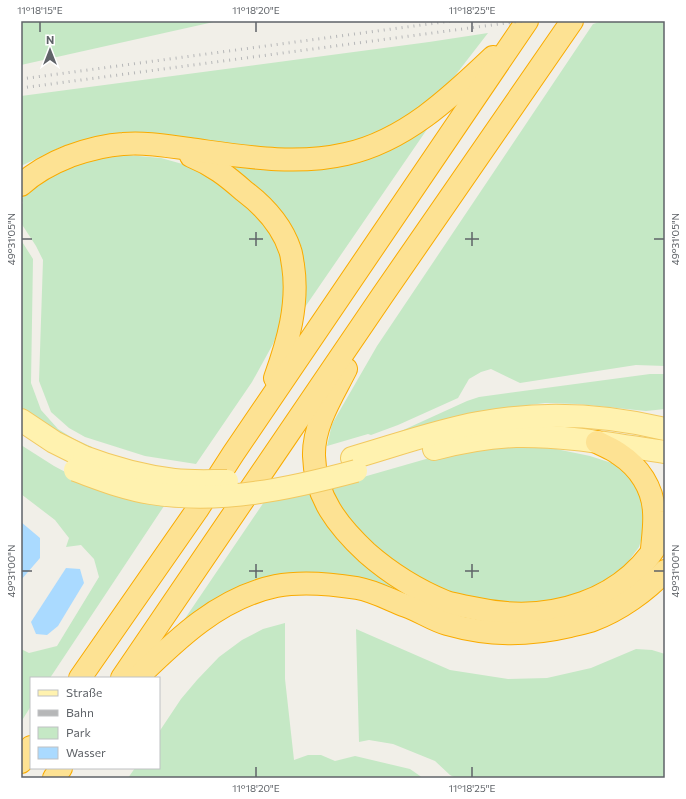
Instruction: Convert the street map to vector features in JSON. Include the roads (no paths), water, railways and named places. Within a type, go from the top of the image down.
[{"type":"highway","points":[[123,677],[382,296],[572,21]]},
{"type":"highway","points":[[21,185],[41,169],[60,160],[103,146],[124,144],[150,144],[254,157],[298,160],[347,154],[380,142],[410,127],[428,114],[455,91],[525,25]]},
{"type":"highway","points":[[81,677],[197,510],[233,454],[525,25]]},
{"type":"highway","points":[[172,147],[219,170],[255,200],[276,222],[290,250],[296,282],[290,327],[284,353],[263,410]]},
{"type":"highway","points":[[382,296],[325,411],[317,432],[314,455],[318,484],[327,507],[350,537],[382,566],[412,587],[448,603],[490,612],[525,613],[559,610],[580,604],[604,594],[625,580],[643,563],[665,531]]},
{"type":"highway","points":[[597,442],[619,454],[638,470],[646,481],[652,496],[654,512],[652,550]]},
{"type":"highway","points":[[138,677],[195,625],[218,609],[244,596],[276,586],[304,584],[359,588],[447,624],[481,632],[513,634],[553,630],[593,620],[614,610],[653,584],[665,571]]},
{"type":"highway","points":[[21,762],[30,749]]},
{"type":"highway","points":[[54,778],[59,769]]},
{"type":"main road","points":[[21,434],[34,444],[79,464],[124,488],[150,493],[183,496],[218,496],[265,492],[315,482],[354,465],[447,430],[509,418],[555,415],[578,416],[617,419],[665,429]]},
{"type":"main road","points":[[21,420],[54,442],[79,464]]},
{"type":"main road","points":[[354,465],[459,443],[489,438],[515,436],[552,437],[665,452]]},
{"type":"water","points":[[21,522],[40,538],[40,558],[21,580]]},
{"type":"water","points":[[66,568],[80,569],[84,583],[58,626],[47,635],[36,634],[31,622]]},
{"type":"railway","points":[[21,79],[451,21]]},
{"type":"railway","points":[[21,88],[522,21]]}]
